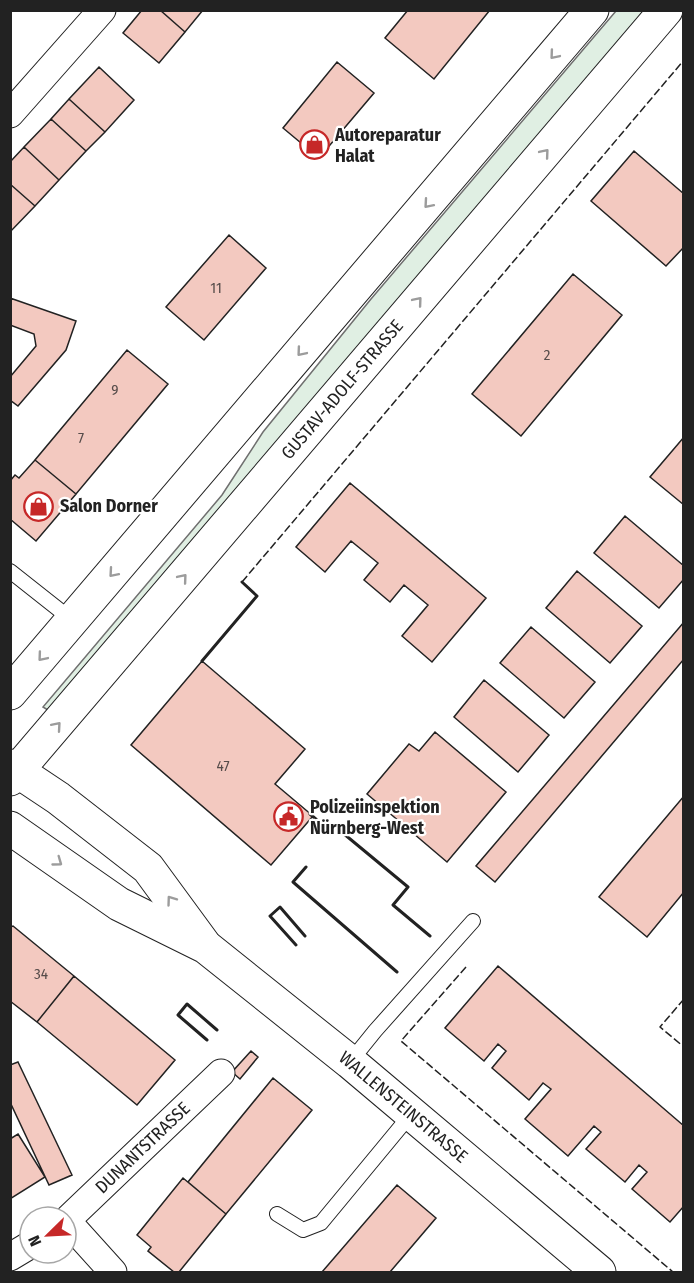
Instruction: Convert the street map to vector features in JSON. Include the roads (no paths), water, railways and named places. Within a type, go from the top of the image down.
[{"type":"main road","points":[[10,693],[592,10]]},
{"type":"main road","name":"GUSTAV-ADOLF-STRASSE","points":[[13,772],[666,10]]},
{"type":"main road","name":"WALLENSTEINSTRASSE","points":[[13,772],[148,868],[206,947]]},
{"type":"main road","name":"WALLENSTEINSTRASSE","points":[[10,828],[119,904],[206,947],[412,1113],[599,1272]]},
{"type":"street","points":[[10,114],[102,10]]},
{"type":"street","name":"DUNANTSTRASSE","points":[[78,1210],[221,1072]]},
{"type":"street","points":[[78,1233],[113,1272]]},
{"type":"lane","points":[[10,571],[72,620]]},
{"type":"lane","points":[[350,1062],[473,921]]},
{"type":"lane","points":[[277,1214],[303,1230],[321,1223],[412,1113]]},
{"type":"place","name":"Autoreparatur Halat","points":[[314,145]]},
{"type":"place","name":"Salon Dorner","points":[[39,506]]},
{"type":"place","name":"Polizeiinspektion Nürnberg-West","points":[[289,817]]}]
